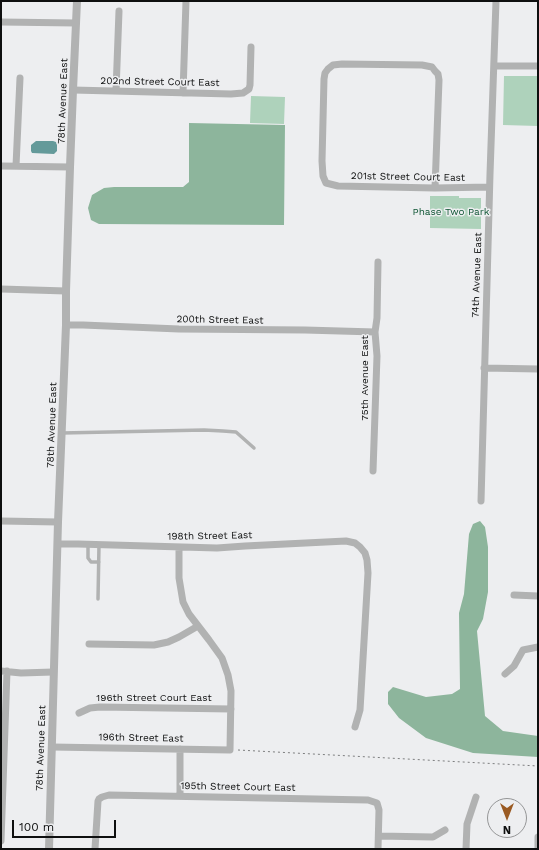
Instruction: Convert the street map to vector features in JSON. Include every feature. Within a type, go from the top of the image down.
[{"type":"street","name":"78th Avenue East","points":[[48,849],[70,167],[77,1]]},
{"type":"street","points":[[183,93],[186,1]]},
{"type":"street","name":"74th Avenue East","points":[[481,501],[496,1]]},
{"type":"street","points":[[116,91],[119,11]]},
{"type":"street","points":[[1,22],[76,23]]},
{"type":"street","name":"202nd Street Court East","points":[[73,90],[231,94],[243,93],[249,89],[250,85],[251,47]]},
{"type":"street","name":"201st Street Court East","points":[[435,188],[438,80],[438,74],[436,71],[432,67],[422,65],[342,64],[333,65],[328,69],[325,73],[324,79],[322,161],[323,176],[326,182],[338,186],[435,188],[490,188]]},
{"type":"street","points":[[494,66],[538,66]]},
{"type":"street","points":[[16,166],[20,78]]},
{"type":"street","points":[[1,166],[70,167]]},
{"type":"street","name":"75th Avenue East","points":[[373,471],[377,356],[375,332],[377,318],[378,262]]},
{"type":"street","points":[[1,289],[66,291]]},
{"type":"street","name":"200th Street East","points":[[66,325],[179,329],[375,332]]},
{"type":"street","points":[[484,368],[538,369]]},
{"type":"street","points":[[1,521],[58,522]]},
{"type":"street","name":"198th Street East","points":[[58,544],[217,548],[346,541],[355,543],[365,553],[368,573],[360,710],[355,727]]},
{"type":"street","points":[[179,547],[179,578],[183,602],[189,614],[222,658],[228,675],[231,691],[230,750]]},
{"type":"street","points":[[514,595],[538,596]]},
{"type":"street","points":[[88,644],[154,645],[174,640],[198,626]]},
{"type":"street","points":[[505,674],[514,666],[523,650],[538,647]]},
{"type":"street","points":[[1,841],[4,671],[21,673],[53,672]]},
{"type":"street","name":"196th Street Court East","points":[[79,713],[90,708],[100,707],[231,709]]},
{"type":"street","name":"196th Street East","points":[[52,747],[230,750]]},
{"type":"street","points":[[180,749],[180,796]]},
{"type":"street","name":"195th Street Court East","points":[[95,849],[98,801],[100,798],[109,795],[368,800],[377,803],[379,810],[378,836]]},
{"type":"street","points":[[466,849],[467,824],[476,796]]},
{"type":"street","points":[[378,849],[378,836],[433,837],[445,830]]},
{"type":"street","points":[[538,837],[538,849]]},
{"type":"lane","points":[[62,433],[224,430],[236,432],[254,448]]},
{"type":"lane","points":[[88,544],[88,558],[91,562],[99,562]]},
{"type":"lane","points":[[98,600],[99,545]]},
{"type":"path","points":[[230,750],[538,766]]},
{"type":"green space","points":[[504,76],[538,76],[538,126],[503,125]]},
{"type":"green space","points":[[251,96],[285,97],[284,124],[250,123]]},
{"type":"green space","points":[[189,123],[285,125],[284,225],[99,224],[91,220],[88,208],[92,195],[104,188],[183,187],[189,182]]},
{"type":"green space","name":"Phase Two Park","points":[[430,196],[481,198],[481,229],[430,228]]},
{"type":"green space","points":[[480,521],[485,527],[488,547],[488,592],[483,619],[477,631],[485,716],[503,731],[538,736],[538,757],[473,753],[426,738],[399,718],[388,704],[388,692],[393,687],[426,697],[452,694],[460,689],[459,613],[464,594],[469,534],[473,524]]},
{"type":"water","points":[[36,141],[56,142],[57,151],[54,154],[32,153],[31,145]]}]
